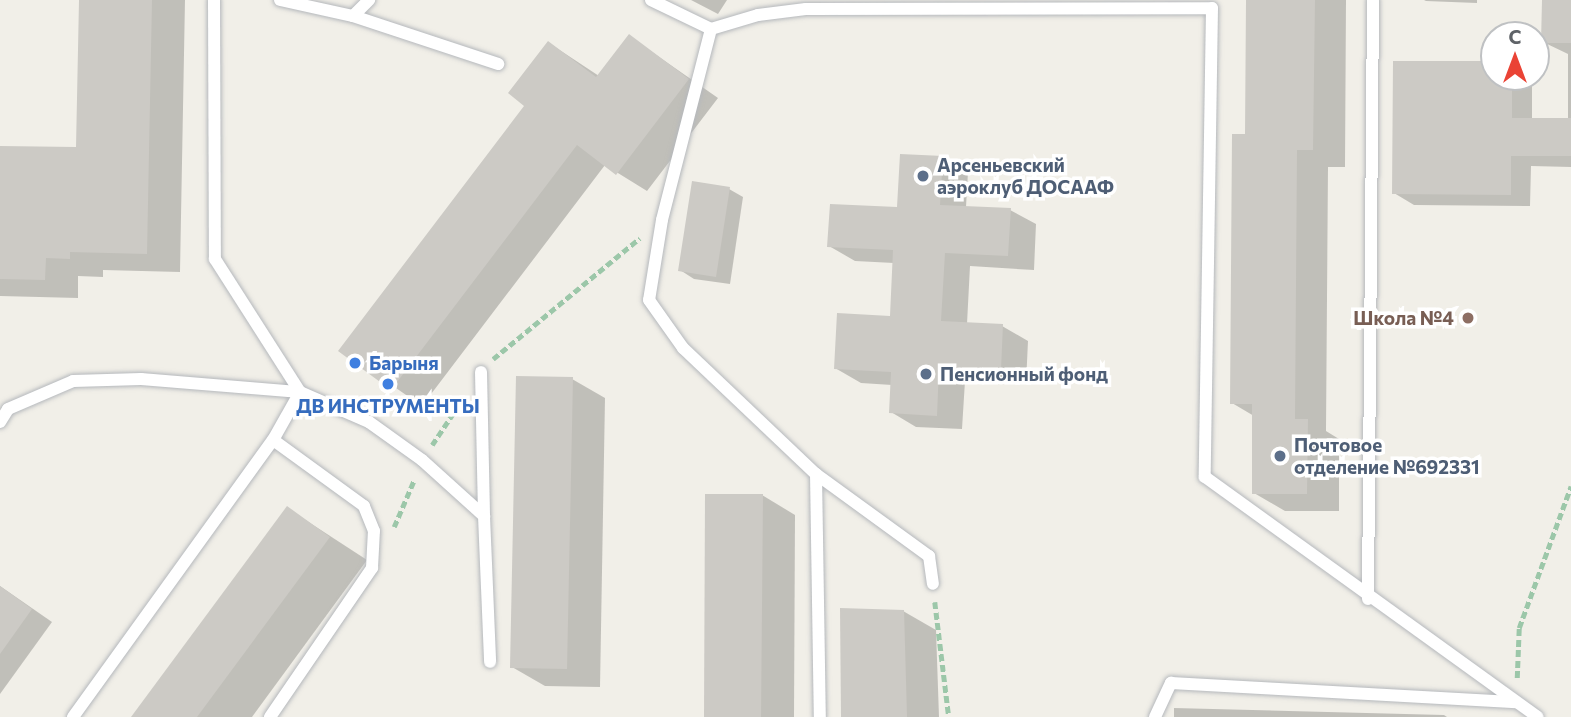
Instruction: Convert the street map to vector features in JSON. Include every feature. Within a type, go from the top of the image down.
[{"type":"lane","points":[[214,0],[215,259],[300,393]]},
{"type":"lane","points":[[280,0],[353,16],[498,64]]},
{"type":"lane","points":[[353,16],[369,0]]},
{"type":"lane","points":[[651,0],[711,29],[758,15],[806,9],[1214,4],[1205,477],[1368,599],[1538,717]]},
{"type":"lane","points":[[1368,599],[1373,0]]},
{"type":"lane","points":[[711,29],[662,220],[649,300],[683,348],[816,474],[929,556],[933,584]]},
{"type":"lane","points":[[481,372],[491,662]]},
{"type":"lane","points":[[0,422],[4,406],[73,381],[141,379],[300,393],[369,422],[422,460],[484,516]]},
{"type":"lane","points":[[73,717],[273,440],[300,393]]},
{"type":"lane","points":[[270,717],[372,568],[374,531],[364,506],[273,440]]},
{"type":"lane","points":[[816,474],[820,717]]},
{"type":"lane","points":[[1154,717],[1171,683],[1516,702]]},
{"type":"path","points":[[1516,702],[1519,628],[1571,486]]},
{"type":"path","points":[[933,584],[949,717]]},
{"type":"building","points":[[79,0],[152,0],[147,254],[70,252],[70,259],[46,258],[45,280],[0,279],[0,146],[76,147]]},
{"type":"building","points":[[1246,0],[1315,0],[1313,150],[1297,150],[1295,419],[1308,419],[1307,494],[1252,494],[1252,404],[1230,404],[1232,134],[1245,134]]},
{"type":"building","points":[[1542,0],[1571,0],[1571,43],[1550,43],[1550,21],[1542,21]]},
{"type":"building","points":[[629,34],[689,79],[616,175],[577,145],[391,390],[338,351],[524,106],[508,93],[548,41],[596,77]]},
{"type":"building","points":[[1393,61],[1480,61],[1480,91],[1512,91],[1512,118],[1571,118],[1571,156],[1511,156],[1511,195],[1392,194]]},
{"type":"building","points":[[900,154],[943,156],[940,205],[1011,208],[1008,256],[945,253],[941,321],[1003,324],[1001,370],[939,367],[937,416],[889,413],[891,372],[834,369],[837,313],[890,316],[893,250],[827,247],[830,204],[897,207]]},
{"type":"building","points":[[692,181],[730,187],[716,277],[678,271]]},
{"type":"building","points":[[516,376],[573,377],[567,669],[510,668]]},
{"type":"building","points":[[705,494],[763,494],[761,717],[704,717]]},
{"type":"building","points":[[287,506],[330,537],[197,717],[131,717]]},
{"type":"building","points":[[0,586],[32,609],[0,654]]},
{"type":"building","points":[[840,608],[904,610],[907,717],[841,717]]},
{"type":"place","name":"Арсеньевский аэроклуб ДОСААФ","points":[[923,176]]},
{"type":"place","name":"Школа №4","points":[[1468,318]]},
{"type":"place","name":"Барыня","points":[[355,363]]},
{"type":"place","name":"Пенсионный фонд","points":[[926,374]]},
{"type":"place","name":"ДВ ИНСТРУМЕНТЫ","points":[[388,384]]},
{"type":"place","name":"Почтовое отделение №692331","points":[[1280,456]]}]
